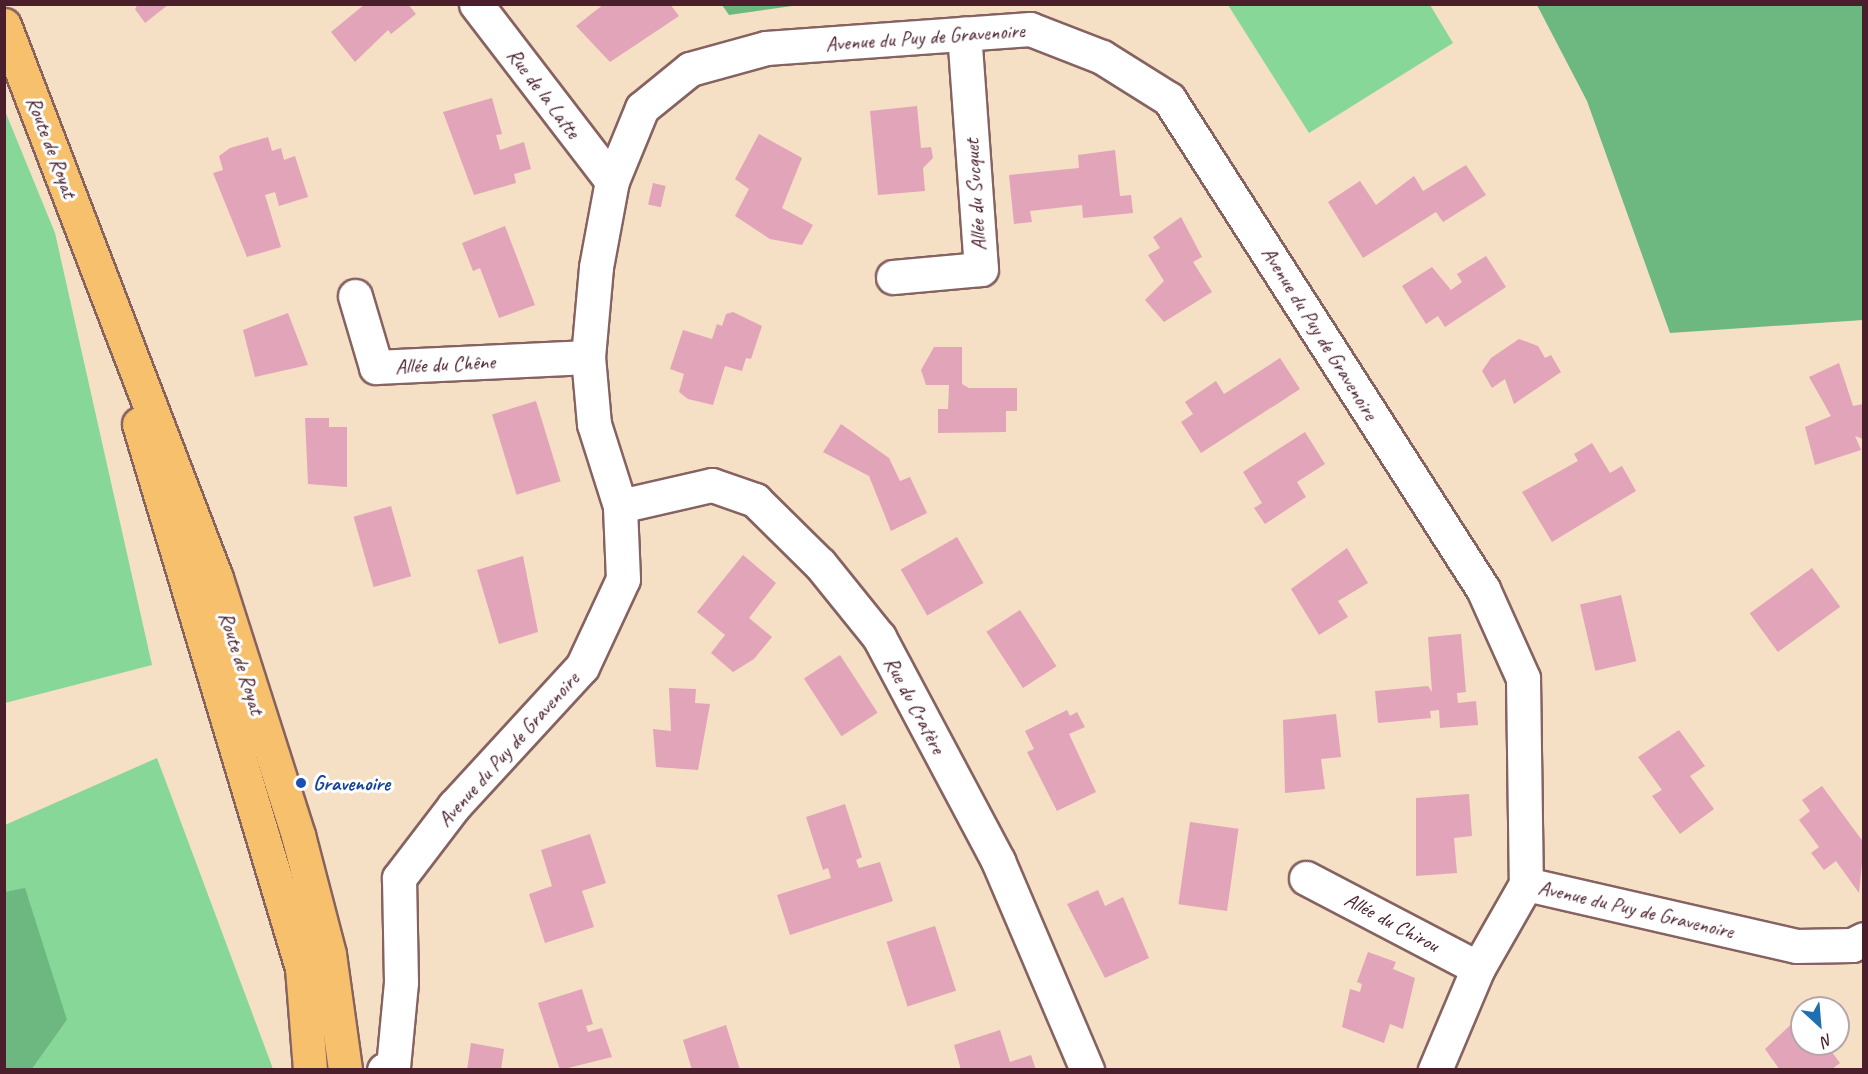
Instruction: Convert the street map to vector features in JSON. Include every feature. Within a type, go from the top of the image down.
[{"type":"main road","name":"Route de Royat","points":[[4,25],[100,268],[216,578],[298,835],[329,954],[345,1070]]},
{"type":"main road","name":"Route de Royat","points":[[100,268],[142,436],[303,968],[310,1070]]},
{"type":"street","name":"Rue de la Latte","points":[[476,4],[612,181]]},
{"type":"street","name":"Avenue du Puy de Gravenoire","points":[[390,1069],[401,981],[399,878],[454,806],[582,667],[622,579],[620,506],[594,424],[588,357],[596,267],[612,181],[642,108],[690,69],[766,48],[1030,29],[1102,57],[1168,99],[1221,177],[1483,589],[1523,678],[1526,884],[1796,946],[1852,945],[1863,939]]},
{"type":"street","name":"Allée du Sucquet","points":[[893,277],[981,269],[964,34]]},
{"type":"street","name":"Allée du Chêne","points":[[355,296],[376,367],[588,357]]},
{"type":"street","name":"Rue du Cratère","points":[[620,506],[712,485],[755,500],[820,564],[879,637],[998,861],[1087,1070]]},
{"type":"street","name":"Allée du Chirou","points":[[1306,878],[1478,968]]},
{"type":"street","points":[[1435,1070],[1478,968],[1526,884]]},
{"type":"green space","points":[[722,5],[799,5],[729,15]]},
{"type":"green space","points":[[1228,5],[1430,5],[1453,43],[1309,133]]},
{"type":"green space","points":[[1537,5],[1863,5],[1863,320],[1670,333],[1587,101]]},
{"type":"green space","points":[[5,111],[55,233],[152,665],[5,703]]},
{"type":"green space","points":[[157,758],[273,1069],[32,1069],[67,1020],[5,955],[5,825]]},
{"type":"green space","points":[[25,888],[67,1020],[32,1069],[5,1069],[5,892]]},
{"type":"building","points":[[138,4],[169,4],[145,23],[135,9]]},
{"type":"building","points":[[365,4],[408,4],[416,14],[391,34],[388,30],[355,62],[331,32]]},
{"type":"building","points":[[604,4],[670,4],[679,16],[610,62],[576,26]]},
{"type":"building","points":[[492,98],[502,134],[496,135],[500,150],[524,142],[531,169],[514,174],[516,183],[474,195],[443,112]]},
{"type":"building","points":[[917,106],[921,148],[931,147],[933,158],[923,168],[925,191],[878,195],[870,111]]},
{"type":"building","points":[[759,134],[802,158],[782,208],[813,225],[802,245],[770,239],[735,216],[749,189],[735,179]]},
{"type":"building","points":[[268,137],[272,151],[281,148],[284,160],[295,156],[308,197],[279,206],[275,192],[265,195],[281,247],[247,257],[213,173],[223,170],[219,156],[230,148]]},
{"type":"building","points":[[1115,150],[1120,196],[1131,195],[1133,213],[1083,218],[1082,205],[1030,211],[1032,222],[1014,224],[1009,175],[1079,168],[1078,155]]},
{"type":"building","points":[[1466,165],[1486,195],[1443,222],[1436,212],[1363,258],[1328,202],[1360,181],[1376,205],[1414,176],[1423,191]]},
{"type":"building","points":[[653,183],[666,186],[661,207],[648,204]]},
{"type":"building","points":[[1181,217],[1202,257],[1193,262],[1212,292],[1164,322],[1145,300],[1164,281],[1148,255],[1160,248],[1153,237]]},
{"type":"building","points":[[505,226],[535,305],[499,318],[480,268],[473,271],[462,243]]},
{"type":"building","points":[[1486,256],[1506,287],[1445,327],[1438,316],[1426,324],[1402,286],[1432,267],[1451,290],[1462,282],[1457,274]]},
{"type":"building","points":[[733,312],[762,326],[751,359],[746,358],[742,371],[725,366],[713,405],[688,399],[679,392],[684,374],[670,369],[683,330],[712,339],[717,324],[722,326],[726,314]]},
{"type":"building","points":[[288,313],[308,365],[255,377],[243,330]]},
{"type":"building","points":[[1519,339],[1538,346],[1545,358],[1551,355],[1561,372],[1514,404],[1505,379],[1492,388],[1482,371],[1491,358]]},
{"type":"building","points":[[934,347],[962,347],[962,384],[969,388],[1017,388],[1017,411],[1006,411],[1006,432],[938,433],[938,409],[948,409],[949,385],[926,385],[921,370]]},
{"type":"building","points":[[1280,358],[1300,389],[1201,453],[1181,422],[1193,414],[1185,402],[1216,381],[1224,394]]},
{"type":"building","points":[[1839,363],[1853,406],[1863,404],[1863,439],[1855,436],[1861,450],[1815,465],[1805,427],[1831,416],[1809,377]]},
{"type":"building","points":[[536,401],[561,481],[517,495],[492,414]]},
{"type":"building","points":[[305,418],[329,418],[329,427],[347,427],[347,487],[308,484]]},
{"type":"building","points":[[841,424],[889,458],[900,481],[910,477],[927,513],[891,531],[869,476],[823,452]]},
{"type":"building","points":[[1305,432],[1325,464],[1297,482],[1306,497],[1265,524],[1254,508],[1262,503],[1243,472]]},
{"type":"building","points":[[1592,443],[1610,473],[1622,466],[1636,491],[1552,542],[1522,492],[1578,461],[1574,454]]},
{"type":"building","points":[[391,506],[411,576],[374,587],[354,517]]},
{"type":"building","points":[[957,537],[984,583],[927,615],[901,570]]},
{"type":"building","points":[[1347,548],[1368,583],[1338,601],[1348,617],[1319,635],[1291,589]]},
{"type":"building","points":[[743,555],[776,583],[749,618],[772,637],[754,659],[733,672],[711,653],[725,635],[697,612]]},
{"type":"building","points":[[523,556],[538,632],[499,644],[477,570]]},
{"type":"building","points":[[1812,568],[1840,607],[1778,652],[1750,613]]},
{"type":"building","points":[[1621,595],[1636,661],[1595,671],[1580,604]]},
{"type":"building","points":[[1020,610],[1056,666],[1023,688],[986,632]]},
{"type":"building","points":[[1461,634],[1466,692],[1457,693],[1458,703],[1476,701],[1478,725],[1440,728],[1439,710],[1430,711],[1431,718],[1378,723],[1375,691],[1428,686],[1432,692],[1428,637]]},
{"type":"building","points":[[840,655],[878,713],[842,736],[804,678]]},
{"type":"building","points":[[669,688],[696,689],[695,703],[710,704],[698,770],[656,767],[653,729],[671,731]]},
{"type":"building","points":[[1067,710],[1070,716],[1077,712],[1085,727],[1069,734],[1096,792],[1057,811],[1027,752],[1034,749],[1025,731]]},
{"type":"building","points":[[1336,714],[1341,757],[1321,759],[1325,789],[1285,793],[1283,720]]},
{"type":"building","points":[[1679,730],[1705,766],[1690,776],[1714,809],[1680,834],[1652,796],[1662,790],[1638,757]]},
{"type":"building","points":[[1822,786],[1864,843],[1859,893],[1836,861],[1824,870],[1811,853],[1819,847],[1799,820],[1810,811],[1802,800]]},
{"type":"building","points":[[1469,794],[1472,836],[1454,838],[1457,873],[1416,876],[1416,798]]},
{"type":"building","points":[[845,804],[862,857],[856,860],[859,868],[880,862],[893,901],[790,935],[777,895],[831,878],[828,868],[823,870],[806,817]]},
{"type":"building","points":[[1190,822],[1239,829],[1227,911],[1178,904]]},
{"type":"building","points":[[590,834],[606,883],[582,891],[594,927],[545,943],[529,894],[552,886],[541,850]]},
{"type":"building","points":[[1098,890],[1105,906],[1123,897],[1149,958],[1105,978],[1067,904]]},
{"type":"building","points":[[935,926],[956,991],[908,1006],[886,942]]},
{"type":"building","points":[[1368,952],[1396,962],[1393,969],[1415,978],[1403,1029],[1390,1024],[1384,1043],[1342,1027],[1350,989],[1360,992],[1362,984],[1357,982]]},
{"type":"building","points":[[582,989],[593,1024],[586,1026],[588,1032],[602,1028],[612,1057],[560,1070],[538,1003]]},
{"type":"building","points":[[726,1025],[740,1070],[692,1070],[683,1040]]},
{"type":"building","points":[[1790,1025],[1790,1056],[1835,1056],[1840,1063],[1831,1070],[1780,1070],[1765,1049]]},
{"type":"building","points":[[1000,1030],[1010,1062],[1031,1055],[1036,1070],[961,1070],[954,1045]]},
{"type":"building","points":[[471,1043],[504,1049],[501,1070],[467,1070]]},
{"type":"place","name":"Gravenoire","points":[[301,783]]}]
